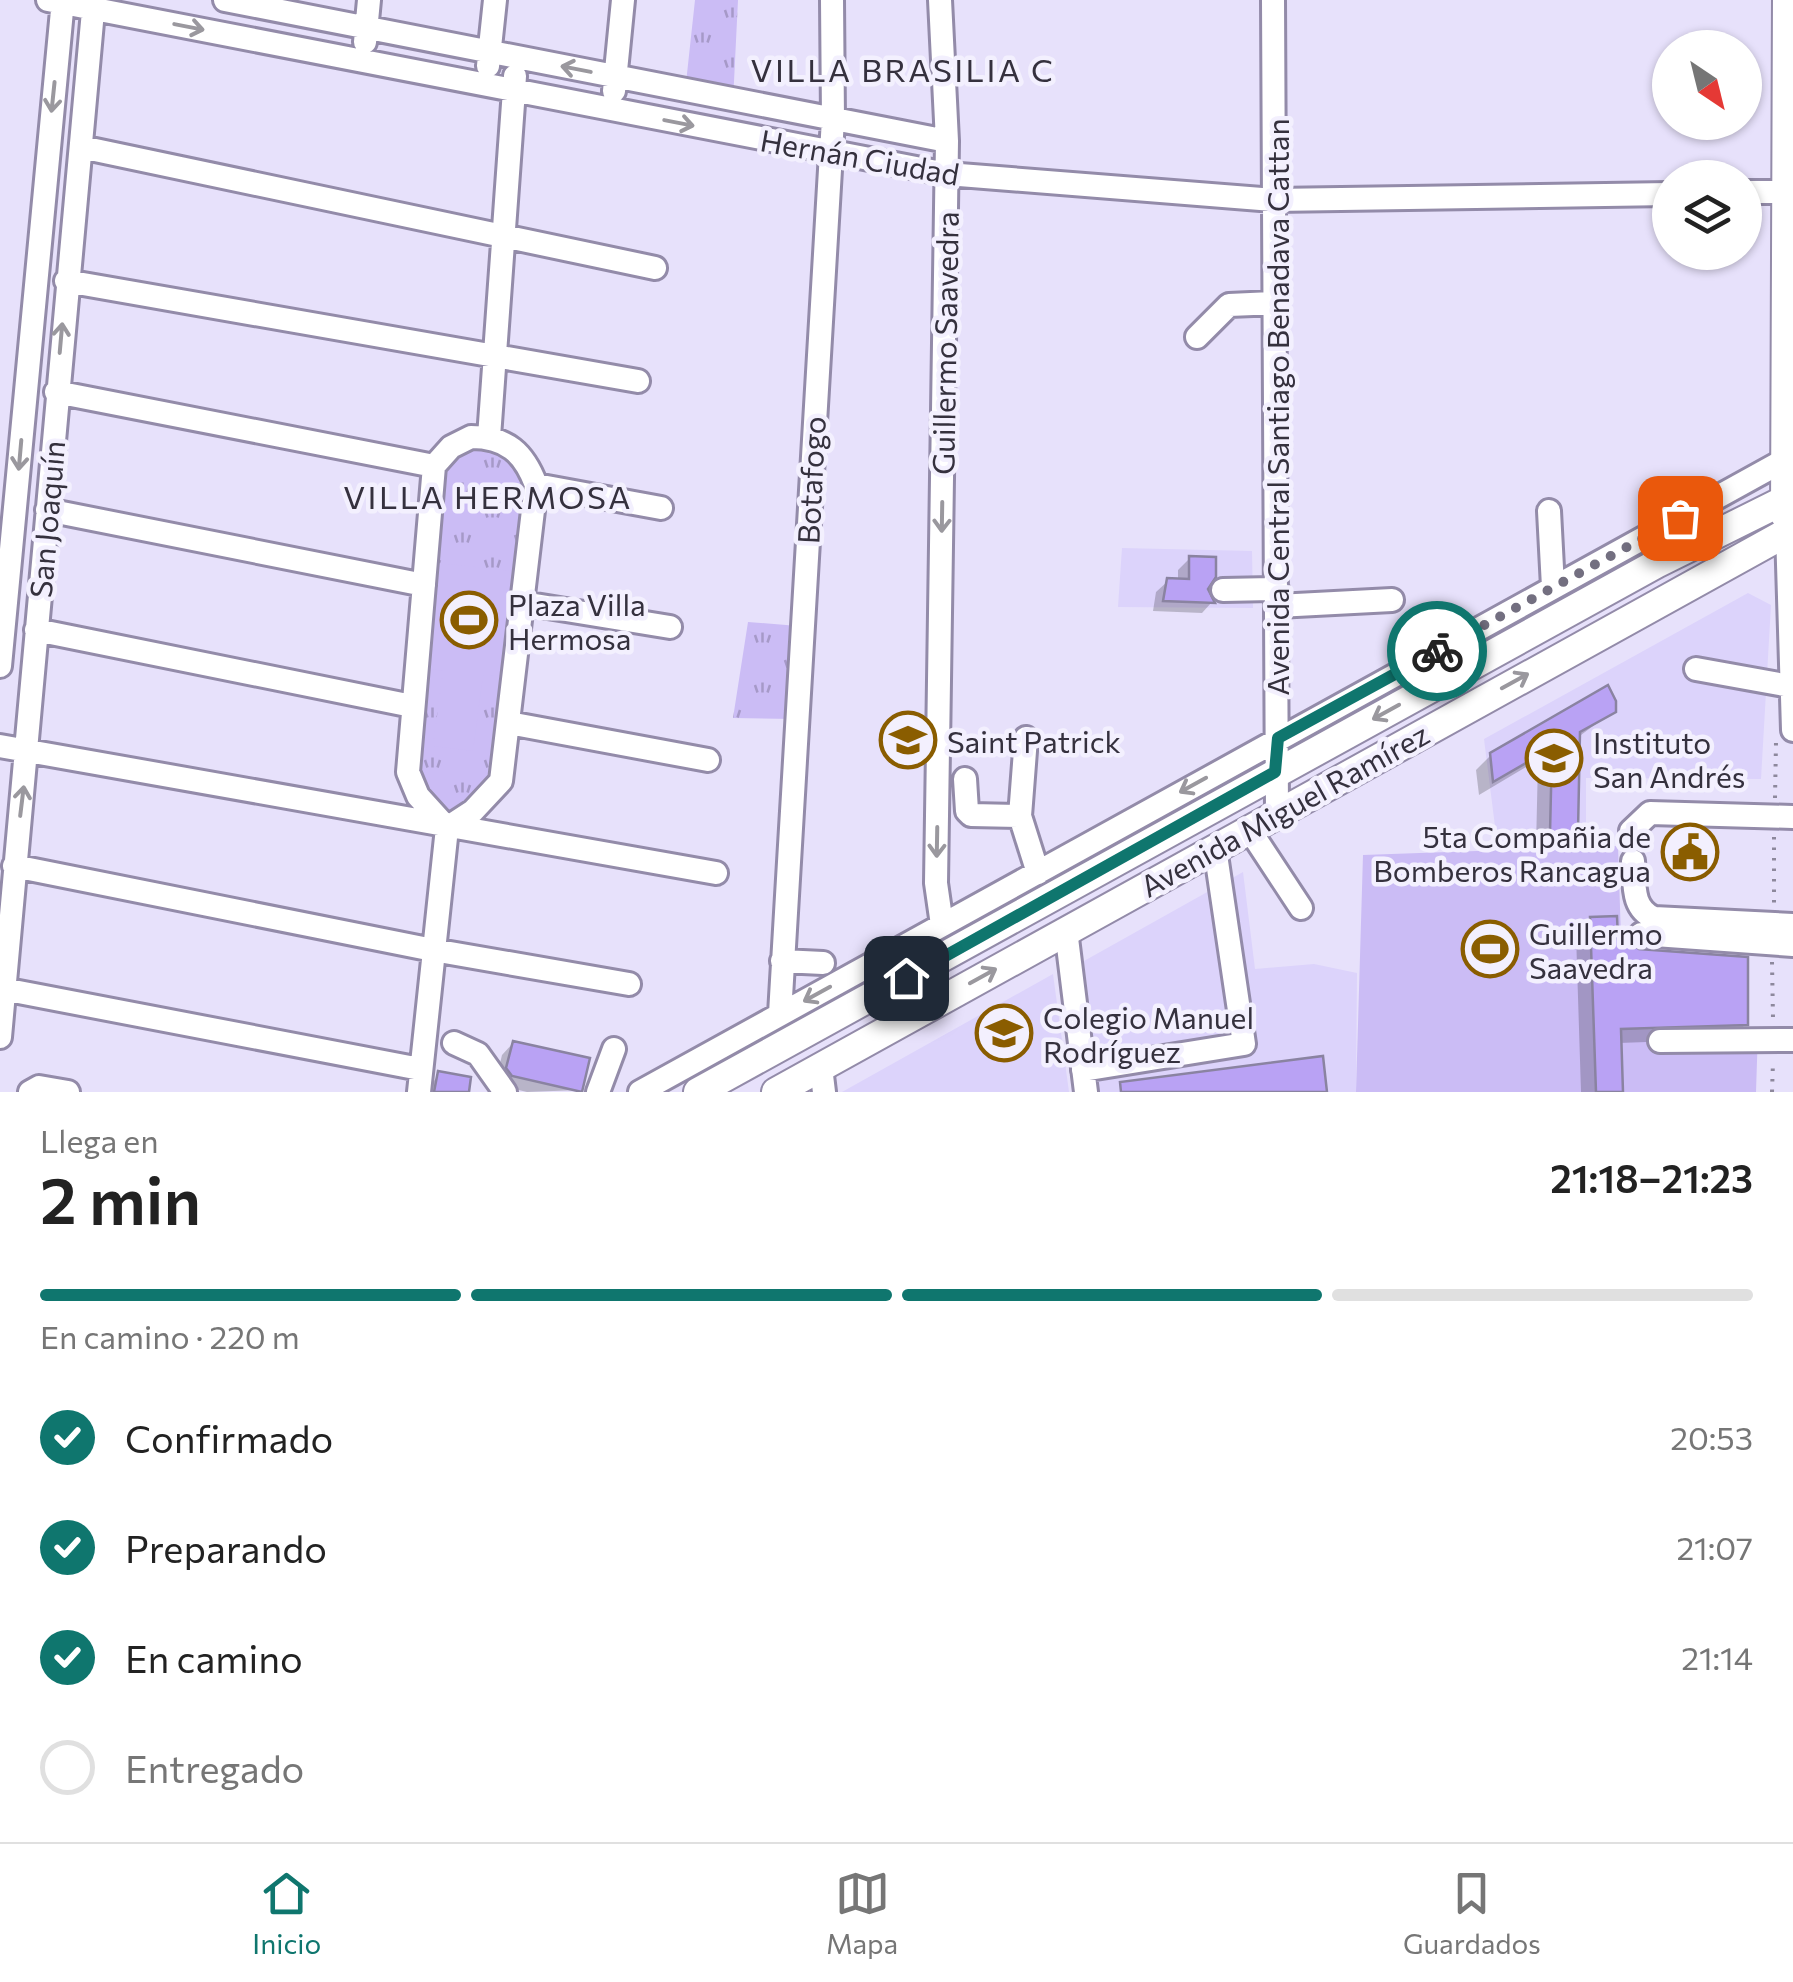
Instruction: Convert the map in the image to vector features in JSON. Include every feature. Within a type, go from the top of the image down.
[{"type":"main road","points":[[1787,0],[1785,192],[1789,355],[1784,461],[1790,530]]},
{"type":"main road","name":"Avenida Miguel Ramírez","points":[[698,1092],[1656,564],[1788,499]]},
{"type":"main road","name":"Avenida Miguel Ramírez","points":[[776,1092],[822,1080],[1066,930],[1790,530]]},
{"type":"main road","points":[[1066,930],[1134,872],[1159,836]]},
{"type":"street","points":[[362,61],[369,0]]},
{"type":"street","points":[[485,84],[496,0]]},
{"type":"street","points":[[611,109],[624,0]]},
{"type":"street","name":"Botafogo","points":[[780,1014],[828,152],[833,119],[832,0]]},
{"type":"street","name":"Guillermo Saavedra","points":[[940,0],[947,142],[936,883],[942,925]]},
{"type":"street","name":"Avenida Central Santiago Benadava Cattan","points":[[1273,0],[1276,813]]},
{"type":"street","name":"Hernán Ciudad","points":[[58,1],[93,4],[362,61],[946,174],[1274,200],[1652,194]]},
{"type":"street","name":"San Joaquín","points":[[0,666],[58,1]]},
{"type":"street","points":[[240,2],[242,37]]},
{"type":"street","name":"Hernán Ciudad","points":[[240,2],[947,142]]},
{"type":"street","name":"San Joaquín","points":[[0,1037],[93,4]]},
{"type":"street","points":[[489,437],[518,58]]},
{"type":"street","points":[[81,148],[655,268]]},
{"type":"street","points":[[1762,192],[1785,192]]},
{"type":"street","points":[[66,282],[638,381]]},
{"type":"street","points":[[1197,337],[1229,305],[1275,303]]},
{"type":"street","points":[[56,392],[434,466]]},
{"type":"street","points":[[3,989],[420,1081],[447,828],[418,796],[408,772],[434,466],[450,447],[471,437],[489,437],[510,444],[527,461],[536,485],[500,782],[473,812],[447,828]]},
{"type":"street","points":[[640,1092],[1784,461]]},
{"type":"street","points":[[536,485],[661,508]]},
{"type":"street","points":[[48,510],[424,586]]},
{"type":"street","points":[[1549,511],[1554,587]]},
{"type":"street","points":[[1790,530],[1793,730]]},
{"type":"street","points":[[1222,590],[1277,598],[1392,600]]},
{"type":"street","points":[[522,603],[670,628]]},
{"type":"street","points":[[36,630],[412,706]]},
{"type":"street","points":[[1696,669],[1790,686]]},
{"type":"street","points":[[509,723],[708,760]]},
{"type":"street","points":[[1026,738],[1020,816],[1038,873]]},
{"type":"street","points":[[0,746],[716,873]]},
{"type":"street","points":[[965,779],[971,815],[1020,816]]},
{"type":"street","points":[[1631,832],[1650,813],[1793,818]]},
{"type":"street","points":[[1249,829],[1301,908]]},
{"type":"street","points":[[1066,930],[1084,1081],[1244,1044],[1214,848]]},
{"type":"street","points":[[1633,861],[1637,903],[1641,912],[1654,918],[1793,924]]},
{"type":"street","points":[[14,866],[433,950],[630,984]]},
{"type":"street","points":[[1641,934],[1793,945]]},
{"type":"street","points":[[782,961],[822,962]]},
{"type":"street","points":[[1660,1042],[1793,1040]]},
{"type":"street","points":[[454,1044],[478,1054],[505,1092]]},
{"type":"street","points":[[598,1092],[614,1049]]},
{"type":"street","points":[[30,1092],[39,1087],[68,1092]]},
{"type":"shaded area","points":[[1122,548],[1252,551],[1253,608],[1118,607]]},
{"type":"shaded area","points":[[1748,593],[1771,605],[1761,779],[1586,778],[1586,847],[1498,850],[1484,739]]},
{"type":"shaded area","points":[[1243,872],[1255,969],[1314,964],[1357,973],[1356,1092],[1099,1092],[1084,961]]},
{"type":"shaded area","name":"Colegio Manuel Rodríguez","points":[[1053,974],[1069,1092],[842,1092]]},
{"type":"green space","points":[[695,0],[738,0],[733,102],[685,92]]},
{"type":"green space","name":"Plaza Villa Hermosa","points":[[471,437],[527,461],[501,781],[447,828],[418,796],[412,706],[434,466]]},
{"type":"green space","name":"Plaza Villa Hermosa","points":[[438,563],[512,571],[501,676],[483,675],[473,751],[433,746],[443,671],[426,668]]},
{"type":"green space","points":[[748,622],[798,626],[792,719],[733,718]]},
{"type":"green space","name":"Guillermo Saavedra","points":[[1618,846],[1624,1029],[1758,1030],[1756,1092],[1356,1092],[1363,855]]},
{"type":"building","points":[[1189,556],[1216,557],[1216,577],[1208,589],[1215,603],[1163,601],[1167,578],[1189,579]]},
{"type":"building","points":[[1608,685],[1616,701],[1616,712],[1580,732],[1578,832],[1550,833],[1552,748],[1493,782],[1490,753]]},
{"type":"building","points":[[1617,916],[1618,939],[1627,939],[1639,949],[1748,957],[1748,1025],[1621,1029],[1623,1092],[1596,1092],[1590,917]]},
{"type":"building","points":[[513,1041],[590,1058],[582,1092],[512,1076],[506,1068]]},
{"type":"building","points":[[1323,1056],[1327,1092],[1121,1092],[1120,1082]]},
{"type":"building","points":[[438,1071],[471,1077],[469,1092],[434,1092]]},
{"type":"way so far","points":[[1437,651],[1680,518]]},
{"type":"place","name":"Plaza Villa Hermosa","points":[[469,620]]},
{"type":"place","name":"Saint Patrick","points":[[908,740]]},
{"type":"place","name":"Instituto San Andrés","points":[[1554,758]]},
{"type":"place","name":"5ta Compañia de Bomberos Rancagua","points":[[1690,852]]},
{"type":"place","name":"Guillermo Saavedra","points":[[1490,949]]},
{"type":"place","name":"Colegio Manuel Rodríguez","points":[[1004,1033]]},
{"type":"district","name":"VILLA BRASILIA C","points":[[903,69]]},
{"type":"district","name":"VILLA HERMOSA","points":[[488,496]]},
{"type":"route","points":[[906,978],[1275,772],[1278,738],[1437,651]]}]
